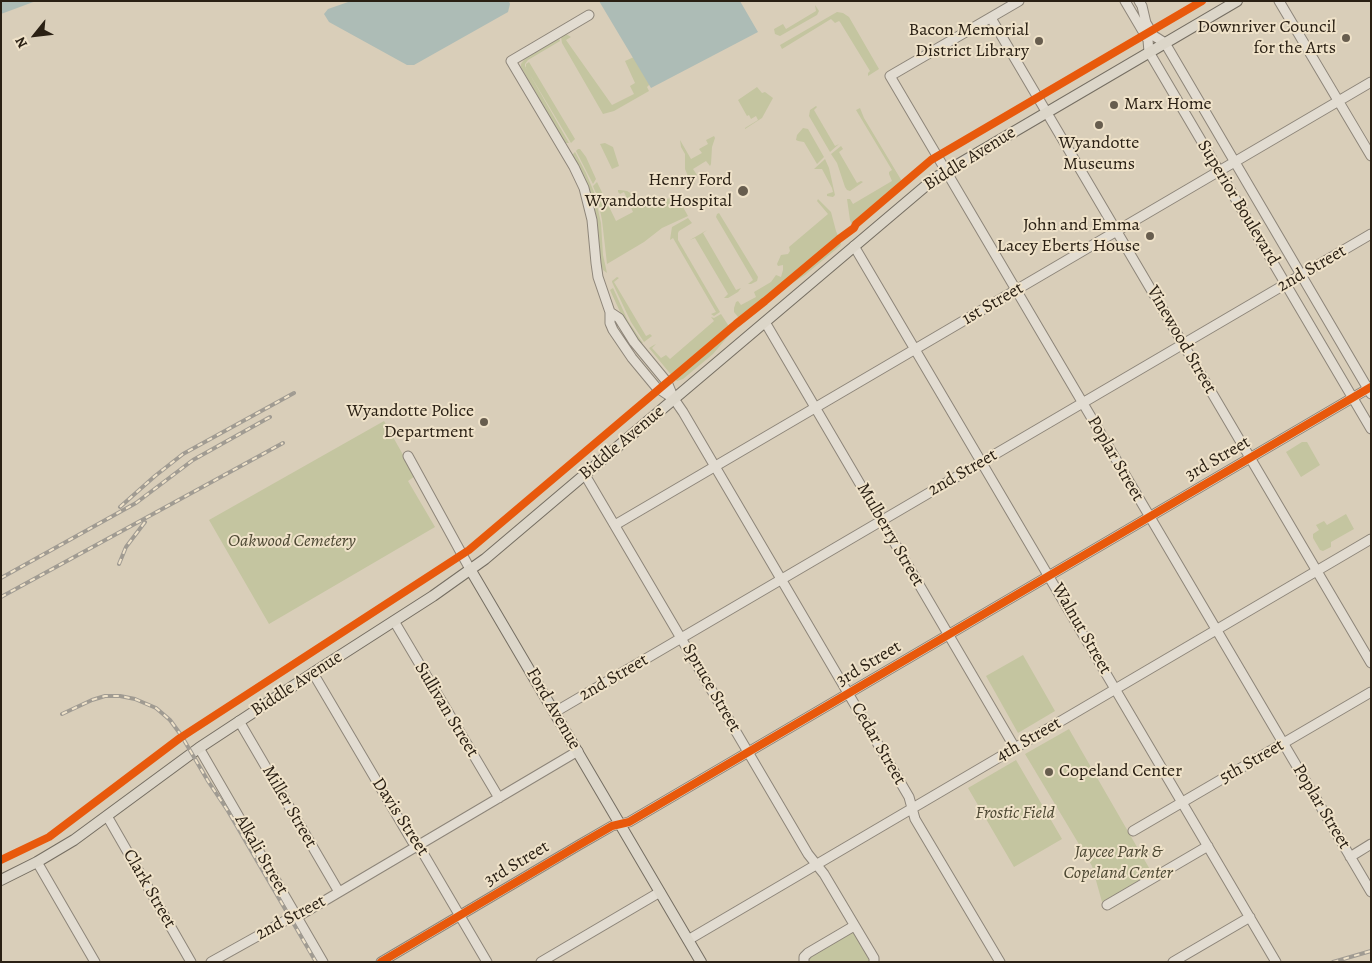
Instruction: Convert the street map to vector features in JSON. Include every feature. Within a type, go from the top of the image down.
[{"type":"main road","name":"Biddle Avenue","points":[[1,880],[37,862],[74,840],[199,748],[440,592],[500,547],[935,178],[1237,1]]},
{"type":"main road","name":"Ford Avenue","points":[[470,569],[701,962]]},
{"type":"street","points":[[991,18],[1019,1]]},
{"type":"street","name":"Superior Boulevard","points":[[1125,1],[1148,40],[1149,52],[1371,429]]},
{"type":"street","name":"Superior Boulevard","points":[[1139,1],[1146,23],[1154,36],[1165,43],[1370,390]]},
{"type":"street","points":[[1279,1],[1371,156]]},
{"type":"street","points":[[589,15],[511,61],[570,159],[584,188],[592,220],[598,276],[610,312],[610,323],[621,344],[656,387],[674,399]]},
{"type":"street","name":"Poplar Street","points":[[991,18],[890,76],[1371,892]]},
{"type":"street","name":"Vinewood Street","points":[[991,18],[1371,663]]},
{"type":"street","name":"1st Street","points":[[615,525],[1371,82]]},
{"type":"street","name":"2nd Street","points":[[555,712],[1371,234]]},
{"type":"street","name":"Walnut Street","points":[[854,246],[1276,962]]},
{"type":"street","name":"Mulberry Street","points":[[765,322],[1015,748]]},
{"type":"street","name":"3rd Street","points":[[381,962],[579,844],[612,826],[629,822],[1352,398],[1370,390]]},
{"type":"street","name":"Cedar Street","points":[[674,399],[909,797],[916,821],[1000,962]]},
{"type":"street","name":"Ford Avenue","points":[[408,456],[470,569]]},
{"type":"street","name":"Spruce Street","points":[[585,475],[810,857],[824,874],[874,958],[874,962]]},
{"type":"street","name":"4th Street","points":[[688,940],[1371,539]]},
{"type":"street","name":"Sullivan Street","points":[[394,622],[499,798]]},
{"type":"street","name":"Davis Street","points":[[313,673],[412,841],[424,852],[487,962]]},
{"type":"street","name":"5th Street","points":[[1133,831],[1371,692]]},
{"type":"street","name":"Miller Street","points":[[239,721],[339,892]]},
{"type":"street","name":"Alkali Street","points":[[199,748],[323,962]]},
{"type":"street","name":"2nd Street","points":[[211,962],[290,918],[297,917],[578,751]]},
{"type":"street","name":"Clark Street","points":[[107,816],[191,962]]},
{"type":"street","points":[[1350,857],[1371,844]]},
{"type":"street","points":[[1107,905],[1208,846]]},
{"type":"street","points":[[37,862],[95,962]]},
{"type":"street","points":[[541,962],[660,892]]},
{"type":"street","points":[[1173,962],[1250,917]]},
{"type":"street","points":[[804,962],[804,957],[808,953],[854,926]]},
{"type":"green space","points":[[815,5],[819,11],[817,15],[780,36],[775,34],[774,29],[783,24],[786,29],[816,11]]},
{"type":"green space","points":[[837,12],[849,17],[879,69],[868,76],[870,71],[839,21],[835,23],[831,19],[782,49],[780,45]]},
{"type":"green space","points":[[566,34],[571,37],[566,40],[612,105],[634,94],[630,86],[635,83],[625,61],[634,57],[650,84],[647,87],[649,91],[614,111],[603,114],[562,43],[561,37]]},
{"type":"green space","points":[[559,38],[560,41],[528,60],[525,66],[569,143],[565,143],[521,67],[525,58]]},
{"type":"green space","points":[[529,62],[575,139],[571,143],[526,68],[526,64]]},
{"type":"green space","points":[[757,87],[762,93],[765,92],[773,98],[762,118],[745,129],[758,120],[756,116],[751,119],[749,115],[747,116],[738,100]]},
{"type":"green space","points":[[816,106],[814,110],[835,146],[839,144],[830,152],[809,116],[810,110]]},
{"type":"green space","points":[[860,108],[864,118],[903,183],[853,227],[847,199],[850,199],[853,204],[892,181],[889,172],[892,170],[856,110]]},
{"type":"green space","points":[[803,128],[808,129],[824,157],[817,164],[804,142],[796,140],[797,135]]},
{"type":"green space","points":[[714,136],[711,164],[710,166],[706,161],[693,169],[697,175],[693,179],[695,184],[689,179],[685,169],[685,154],[680,140],[691,159],[702,153],[699,149],[708,144],[706,140]]},
{"type":"green space","points":[[605,143],[613,147],[619,166],[612,169],[600,144]]},
{"type":"green space","points":[[841,146],[843,149],[839,152],[857,183],[863,182],[850,191],[845,187],[837,163],[831,154]]},
{"type":"green space","points":[[578,149],[586,157],[596,179],[593,184],[576,151]]},
{"type":"green space","points":[[575,152],[594,192],[601,223],[603,255],[607,273],[603,270],[600,260],[597,225],[592,200],[585,178],[572,155]]},
{"type":"green space","points":[[825,159],[835,195],[833,197],[827,196],[827,194],[833,192],[822,169],[814,169]]},
{"type":"green space","points":[[597,182],[616,221],[633,212],[624,192],[620,194],[618,190],[627,191],[639,198],[648,200],[678,198],[688,216],[662,228],[644,242],[607,264],[602,220],[593,186]]},
{"type":"green space","points":[[818,199],[831,212],[839,238],[769,297],[741,318],[738,317],[734,312],[736,302],[738,301],[741,305],[756,297],[754,292],[771,282],[776,275],[781,277],[783,265],[778,266],[777,264],[781,255],[788,254],[790,251],[789,247],[828,214],[817,201]]},
{"type":"green space","points":[[719,213],[758,277],[757,281],[748,284],[753,280],[716,217]]},
{"type":"green space","points":[[688,218],[692,223],[679,231],[678,240],[720,312],[714,316],[711,314],[716,312],[673,238],[670,240],[672,227]]},
{"type":"green space","points":[[707,230],[703,233],[736,290],[741,288],[728,298],[724,298],[728,294],[695,238],[690,240]]},
{"type":"green space","points":[[839,241],[840,246],[805,275],[783,289],[752,316],[744,319]]},
{"type":"green space","points":[[617,277],[619,278],[614,282],[646,336],[650,334],[652,336],[644,342],[631,322],[612,282]]},
{"type":"green space","points":[[613,288],[628,321],[643,343],[639,344],[622,316],[610,290]]},
{"type":"green space","points":[[721,314],[730,328],[673,377],[649,348],[656,344],[652,348],[661,358],[666,355],[670,359],[714,321],[711,317],[714,318]]},
{"type":"green space","points":[[730,331],[729,335],[713,354],[683,379],[677,381],[674,378]]},
{"type":"green space","name":"Oakwood Cemetery","points":[[384,421],[415,476],[408,481],[435,527],[269,624],[209,520]]},
{"type":"green space","points":[[1302,442],[1307,442],[1320,465],[1301,477],[1286,452]]},
{"type":"green space","points":[[1346,514],[1354,529],[1331,542],[1331,547],[1323,551],[1320,550],[1313,538],[1313,534],[1319,530],[1316,525],[1324,521],[1327,525]]},
{"type":"green space","points":[[1023,655],[1055,711],[1018,733],[986,676]]},
{"type":"green space","name":"Jaycee Park & Copeland Center","points":[[1069,729],[1152,873],[1102,902],[1092,866],[1025,754]]},
{"type":"green space","name":"Frostic Field","points":[[1016,760],[1062,839],[1014,867],[968,788]]},
{"type":"green space","points":[[853,932],[871,962],[808,962],[806,959]]},
{"type":"shaded area","points":[[1,1],[36,1],[1,14]]},
{"type":"shaded area","points":[[351,1],[509,1],[510,4],[508,12],[414,65],[407,65],[329,22],[324,14],[328,9]]},
{"type":"shaded area","points":[[599,1],[740,1],[758,32],[651,88]]},
{"type":"railway","points":[[120,507],[183,454],[294,393]]},
{"type":"railway","points":[[1,578],[136,503],[193,460],[270,417]]},
{"type":"railway","points":[[1,597],[283,443]]},
{"type":"railway","points":[[119,564],[126,547],[145,522]]},
{"type":"railway","points":[[62,714],[92,700],[105,696],[120,696],[135,699],[156,708],[170,720],[228,811],[316,962]]},
{"type":"railway","points":[[1333,962],[1371,951]]},
{"type":"cycle path","points":[[1,860],[49,837],[180,738],[469,550],[736,324],[854,228],[856,224],[931,160],[1202,1]]},
{"type":"cycle path","points":[[381,962],[612,826],[629,822],[1371,387]]},
{"type":"place","name":"Downriver Council for the Arts","points":[[1346,38]]},
{"type":"place","name":"Bacon Memorial District Library","points":[[1039,41]]},
{"type":"place","name":"Marx Home","points":[[1114,105]]},
{"type":"place","name":"Wyandotte Museums","points":[[1099,125]]},
{"type":"place","name":"Henry Ford Wyandotte Hospital","points":[[743,191]]},
{"type":"place","name":"John and Emma Lacey Eberts House","points":[[1150,236]]},
{"type":"place","name":"Wyandotte Police Department","points":[[484,422]]},
{"type":"place","name":"Copeland Center","points":[[1049,772]]}]
